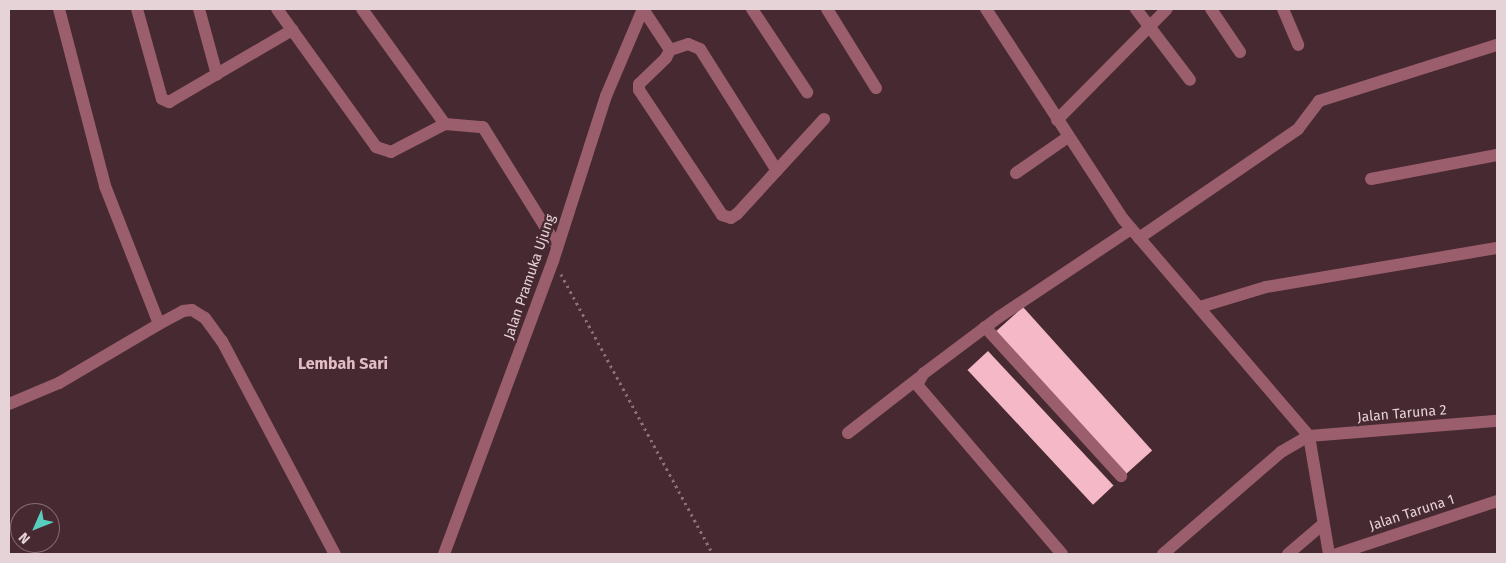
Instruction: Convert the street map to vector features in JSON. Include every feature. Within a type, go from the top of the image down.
[{"type":"street","points":[[59,9],[105,186],[159,324]]},
{"type":"street","points":[[137,9],[162,99],[173,101],[292,30]]},
{"type":"street","points":[[199,9],[217,75]]},
{"type":"street","points":[[277,9],[376,148],[391,152],[445,124],[483,127],[557,246]]},
{"type":"street","points":[[362,9],[445,124]]},
{"type":"street","points":[[643,9],[670,50]]},
{"type":"street","name":"Jalan Pramuka Ujung","points":[[444,554],[553,261],[606,96],[643,9]]},
{"type":"street","points":[[752,9],[807,92]]},
{"type":"street","points":[[828,9],[876,88]]},
{"type":"street","points":[[1136,9],[1190,80]]},
{"type":"street","points":[[1057,120],[1167,9]]},
{"type":"street","points":[[1212,9],[1240,52]]},
{"type":"street","points":[[1283,9],[1298,45]]},
{"type":"street","points":[[989,10],[1068,137],[1135,233],[1309,436],[1322,525],[1329,554]]},
{"type":"street","points":[[777,170],[700,49],[688,44],[670,50],[666,58],[639,84],[639,90],[722,215],[731,218],[737,214],[824,119]]},
{"type":"street","points":[[848,433],[985,327],[1049,281],[1135,233],[1291,134],[1319,101],[1497,45]]},
{"type":"street","points":[[1016,172],[1068,137]]},
{"type":"street","points":[[1371,179],[1497,156]]},
{"type":"street","points":[[1200,307],[1266,287],[1497,248]]},
{"type":"street","points":[[9,404],[86,368],[183,311],[192,310],[204,318],[216,333],[335,554]]},
{"type":"street","points":[[985,327],[1121,476]]},
{"type":"street","points":[[919,378],[917,385],[1062,554]]},
{"type":"street","name":"Jalan Taruna 2","points":[[1309,436],[1497,421]]},
{"type":"street","points":[[1163,554],[1281,452],[1309,436]]},
{"type":"street","name":"Jalan Taruna 1","points":[[1337,554],[1497,501]]},
{"type":"street","points":[[1288,554],[1322,525]]},
{"type":"path","points":[[553,261],[578,301],[713,554]]},
{"type":"building","points":[[1023,307],[1152,450],[1125,475],[996,332]]},
{"type":"building","points":[[988,351],[1113,486],[1093,505],[968,370]]},
{"type":"district","name":"Lembah Sari","points":[[343,364]]}]
